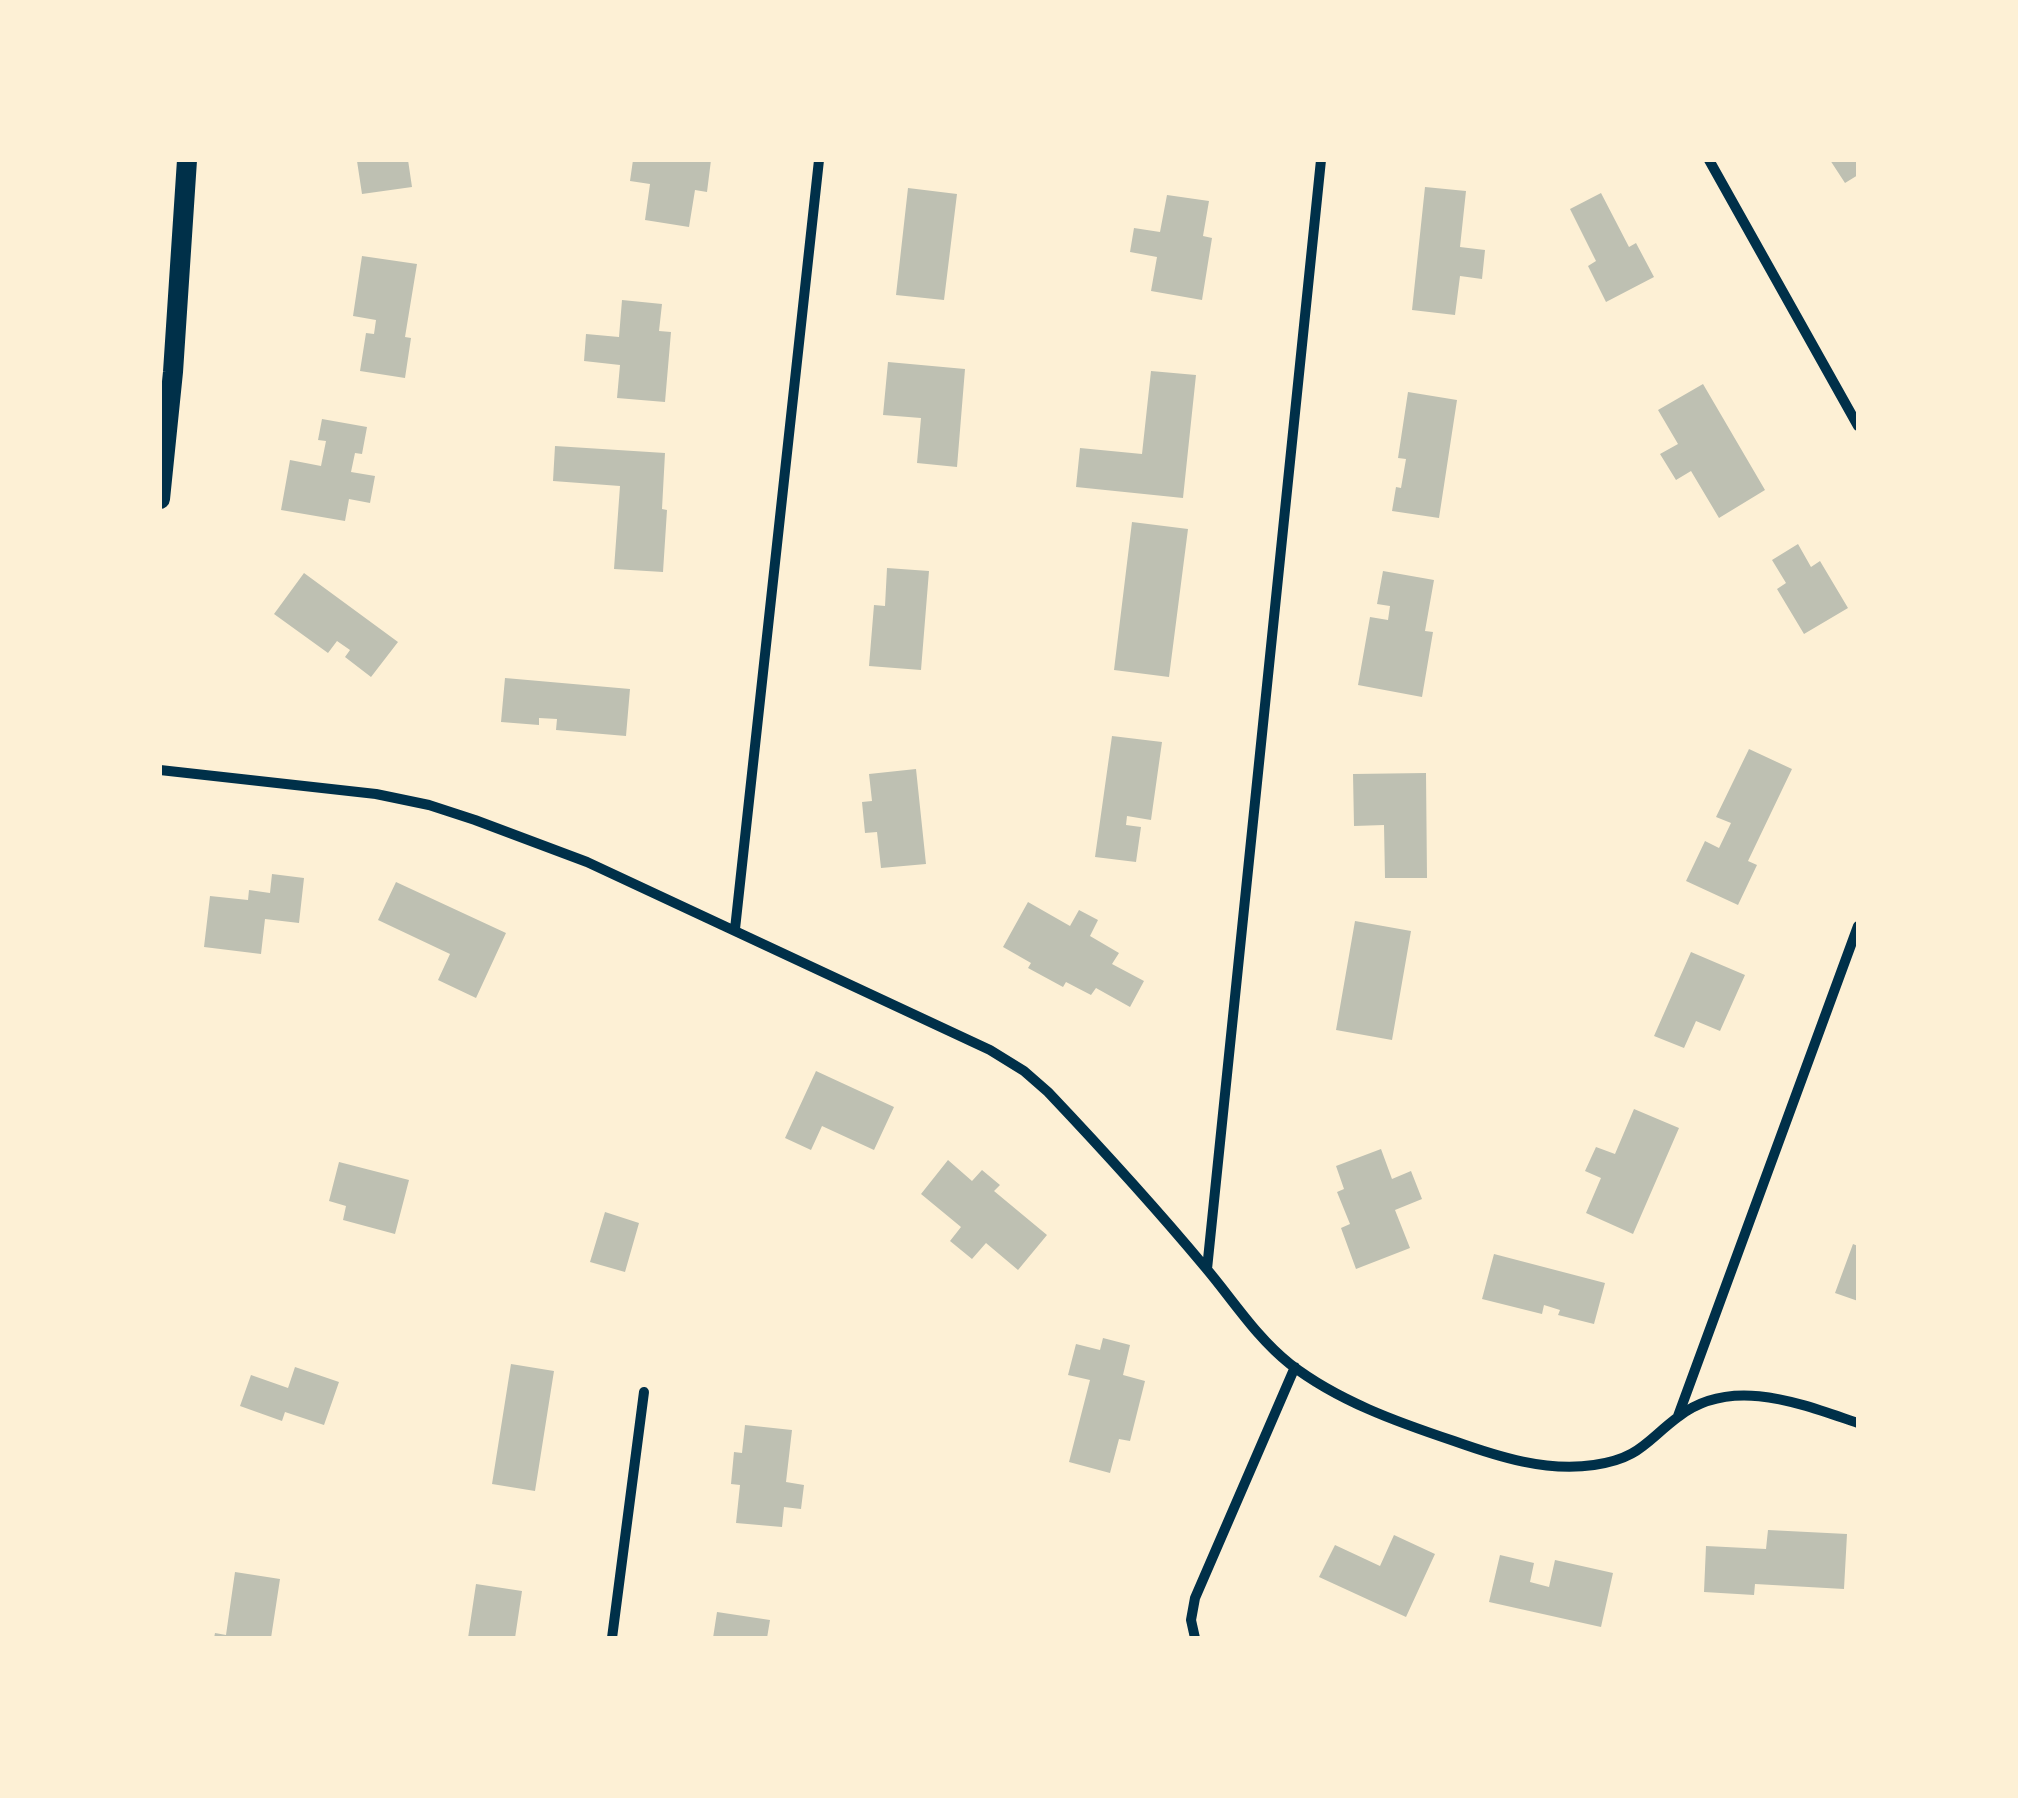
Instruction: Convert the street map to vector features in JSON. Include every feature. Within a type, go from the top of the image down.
[{"type":"main road","points":[[160,500],[175,354],[187,160]]},
{"type":"street","points":[[734,929],[819,160]]},
{"type":"street","points":[[1207,1269],[1321,160]]},
{"type":"street","points":[[1709,160],[1858,426]]},
{"type":"street","points":[[160,770],[376,794],[429,805],[588,862],[990,1050],[1048,1092],[1207,1269],[1251,1326],[1295,1367],[1344,1397],[1405,1425],[1502,1458],[1571,1468],[1624,1458],[1646,1446],[1678,1416],[1700,1402],[1722,1396],[1772,1398],[1858,1424]]},
{"type":"street","points":[[1678,1416],[1858,926]]},
{"type":"street","points":[[1195,1638],[1191,1620],[1195,1598],[1295,1367]]},
{"type":"street","points":[[612,1638],[644,1392]]},
{"type":"building","points":[[408,160],[412,187],[362,194],[357,161]]},
{"type":"building","points":[[633,160],[711,160],[707,192],[695,190],[689,227],[645,220],[650,184],[630,181]]},
{"type":"building","points":[[1830,160],[1858,160],[1858,175],[1845,183]]},
{"type":"building","points":[[1425,187],[1466,191],[1460,247],[1485,250],[1482,279],[1460,276],[1455,315],[1412,310]]},
{"type":"building","points":[[908,188],[957,194],[944,300],[896,295]]},
{"type":"building","points":[[1601,193],[1629,247],[1636,243],[1654,277],[1606,302],[1588,266],[1596,261],[1570,209]]},
{"type":"building","points":[[1167,195],[1209,201],[1203,236],[1212,238],[1202,300],[1151,291],[1157,257],[1130,252],[1134,228],[1160,232]]},
{"type":"building","points":[[362,256],[417,264],[405,337],[411,338],[405,378],[360,371],[366,333],[374,334],[376,320],[353,316]]},
{"type":"building","points":[[622,300],[662,304],[659,331],[671,332],[665,402],[617,398],[620,365],[584,361],[586,334],[619,337]]},
{"type":"building","points":[[888,362],[965,369],[957,467],[917,463],[921,418],[883,415]]},
{"type":"building","points":[[1151,371],[1196,375],[1183,498],[1076,487],[1080,448],[1142,454]]},
{"type":"building","points":[[1703,384],[1765,490],[1719,518],[1691,471],[1676,480],[1660,454],[1678,444],[1658,410]]},
{"type":"building","points":[[1408,392],[1457,400],[1439,518],[1392,511],[1406,459],[1398,458]]},
{"type":"building","points":[[322,419],[367,427],[362,454],[355,453],[351,472],[375,476],[370,503],[349,499],[345,521],[281,510],[290,460],[321,466],[326,441],[318,440]]},
{"type":"building","points":[[555,446],[665,453],[663,572],[614,569],[620,486],[553,481]]},
{"type":"building","points":[[1132,522],[1188,529],[1169,677],[1114,670]]},
{"type":"building","points":[[1798,544],[1811,567],[1820,561],[1848,608],[1804,634],[1777,589],[1786,583],[1772,560]]},
{"type":"building","points":[[887,568],[929,571],[921,670],[869,666],[874,605],[885,606]]},
{"type":"building","points":[[1383,571],[1434,580],[1425,631],[1433,632],[1422,697],[1358,685],[1370,617],[1388,620],[1390,606],[1377,604]]},
{"type":"building","points":[[304,573],[398,642],[371,677],[345,657],[350,650],[337,641],[328,653],[274,614]]},
{"type":"building","points":[[505,678],[630,689],[626,736],[556,730],[557,719],[539,718],[539,725],[501,722]]},
{"type":"building","points":[[1112,736],[1162,742],[1151,820],[1127,816],[1126,825],[1141,827],[1136,862],[1095,857]]},
{"type":"building","points":[[1749,749],[1792,769],[1748,861],[1757,865],[1738,905],[1686,881],[1705,841],[1719,848],[1731,823],[1716,817]]},
{"type":"building","points":[[916,769],[926,864],[881,868],[877,832],[865,833],[862,802],[872,801],[869,774]]},
{"type":"building","points":[[1426,773],[1427,878],[1385,878],[1384,825],[1354,826],[1353,774]]},
{"type":"building","points":[[272,874],[304,878],[299,923],[265,919],[261,954],[204,947],[210,896],[248,900],[249,890],[270,893]]},
{"type":"building","points":[[396,882],[506,933],[476,998],[438,980],[450,954],[378,920]]},
{"type":"building","points":[[1028,902],[1070,926],[1079,910],[1098,920],[1090,936],[1119,953],[1112,964],[1144,981],[1130,1007],[1096,988],[1091,995],[1066,982],[1063,987],[1028,968],[1031,963],[1003,947]]},
{"type":"building","points":[[1355,921],[1411,931],[1392,1040],[1336,1030]]},
{"type":"building","points":[[1691,952],[1745,975],[1720,1031],[1696,1021],[1684,1048],[1654,1036]]},
{"type":"building","points":[[816,1071],[894,1107],[874,1150],[822,1126],[811,1150],[785,1138]]},
{"type":"building","points":[[1634,1109],[1679,1128],[1633,1234],[1586,1213],[1601,1178],[1585,1171],[1596,1147],[1615,1154]]},
{"type":"building","points":[[1381,1149],[1392,1179],[1411,1171],[1422,1199],[1395,1210],[1410,1248],[1356,1269],[1341,1228],[1350,1224],[1337,1192],[1344,1189],[1336,1166]]},
{"type":"building","points":[[948,1160],[972,1181],[982,1170],[1000,1185],[994,1191],[1047,1235],[1018,1270],[986,1243],[972,1259],[950,1241],[961,1227],[921,1194]]},
{"type":"building","points":[[339,1162],[409,1180],[395,1234],[343,1220],[346,1206],[329,1201]]},
{"type":"building","points":[[605,1212],[639,1223],[625,1272],[590,1262]]},
{"type":"building","points":[[1853,1244],[1858,1246],[1858,1301],[1835,1293]]},
{"type":"building","points":[[1494,1254],[1605,1283],[1594,1324],[1558,1315],[1560,1310],[1544,1305],[1542,1314],[1482,1299]]},
{"type":"building","points":[[1103,1338],[1130,1345],[1123,1375],[1145,1381],[1130,1441],[1119,1439],[1110,1473],[1069,1462],[1090,1380],[1068,1375],[1076,1344],[1100,1350]]},
{"type":"building","points":[[511,1364],[554,1371],[535,1491],[492,1484]]},
{"type":"building","points":[[295,1367],[339,1382],[324,1425],[285,1412],[282,1421],[240,1406],[251,1375],[288,1388]]},
{"type":"building","points":[[745,1425],[792,1430],[786,1482],[804,1485],[801,1509],[784,1507],[782,1527],[736,1523],[740,1485],[731,1484],[734,1452],[742,1453]]},
{"type":"building","points":[[1768,1530],[1847,1534],[1844,1589],[1755,1584],[1754,1595],[1704,1592],[1706,1546],[1766,1549]]},
{"type":"building","points":[[1394,1535],[1435,1554],[1406,1617],[1319,1577],[1335,1545],[1380,1566]]},
{"type":"building","points":[[1500,1555],[1534,1563],[1530,1582],[1549,1587],[1555,1560],[1613,1573],[1601,1627],[1489,1602]]},
{"type":"building","points":[[235,1572],[280,1579],[271,1638],[214,1638],[215,1633],[226,1635]]},
{"type":"building","points":[[476,1584],[522,1591],[515,1638],[468,1638]]},
{"type":"building","points":[[717,1612],[770,1620],[767,1638],[713,1638]]}]
